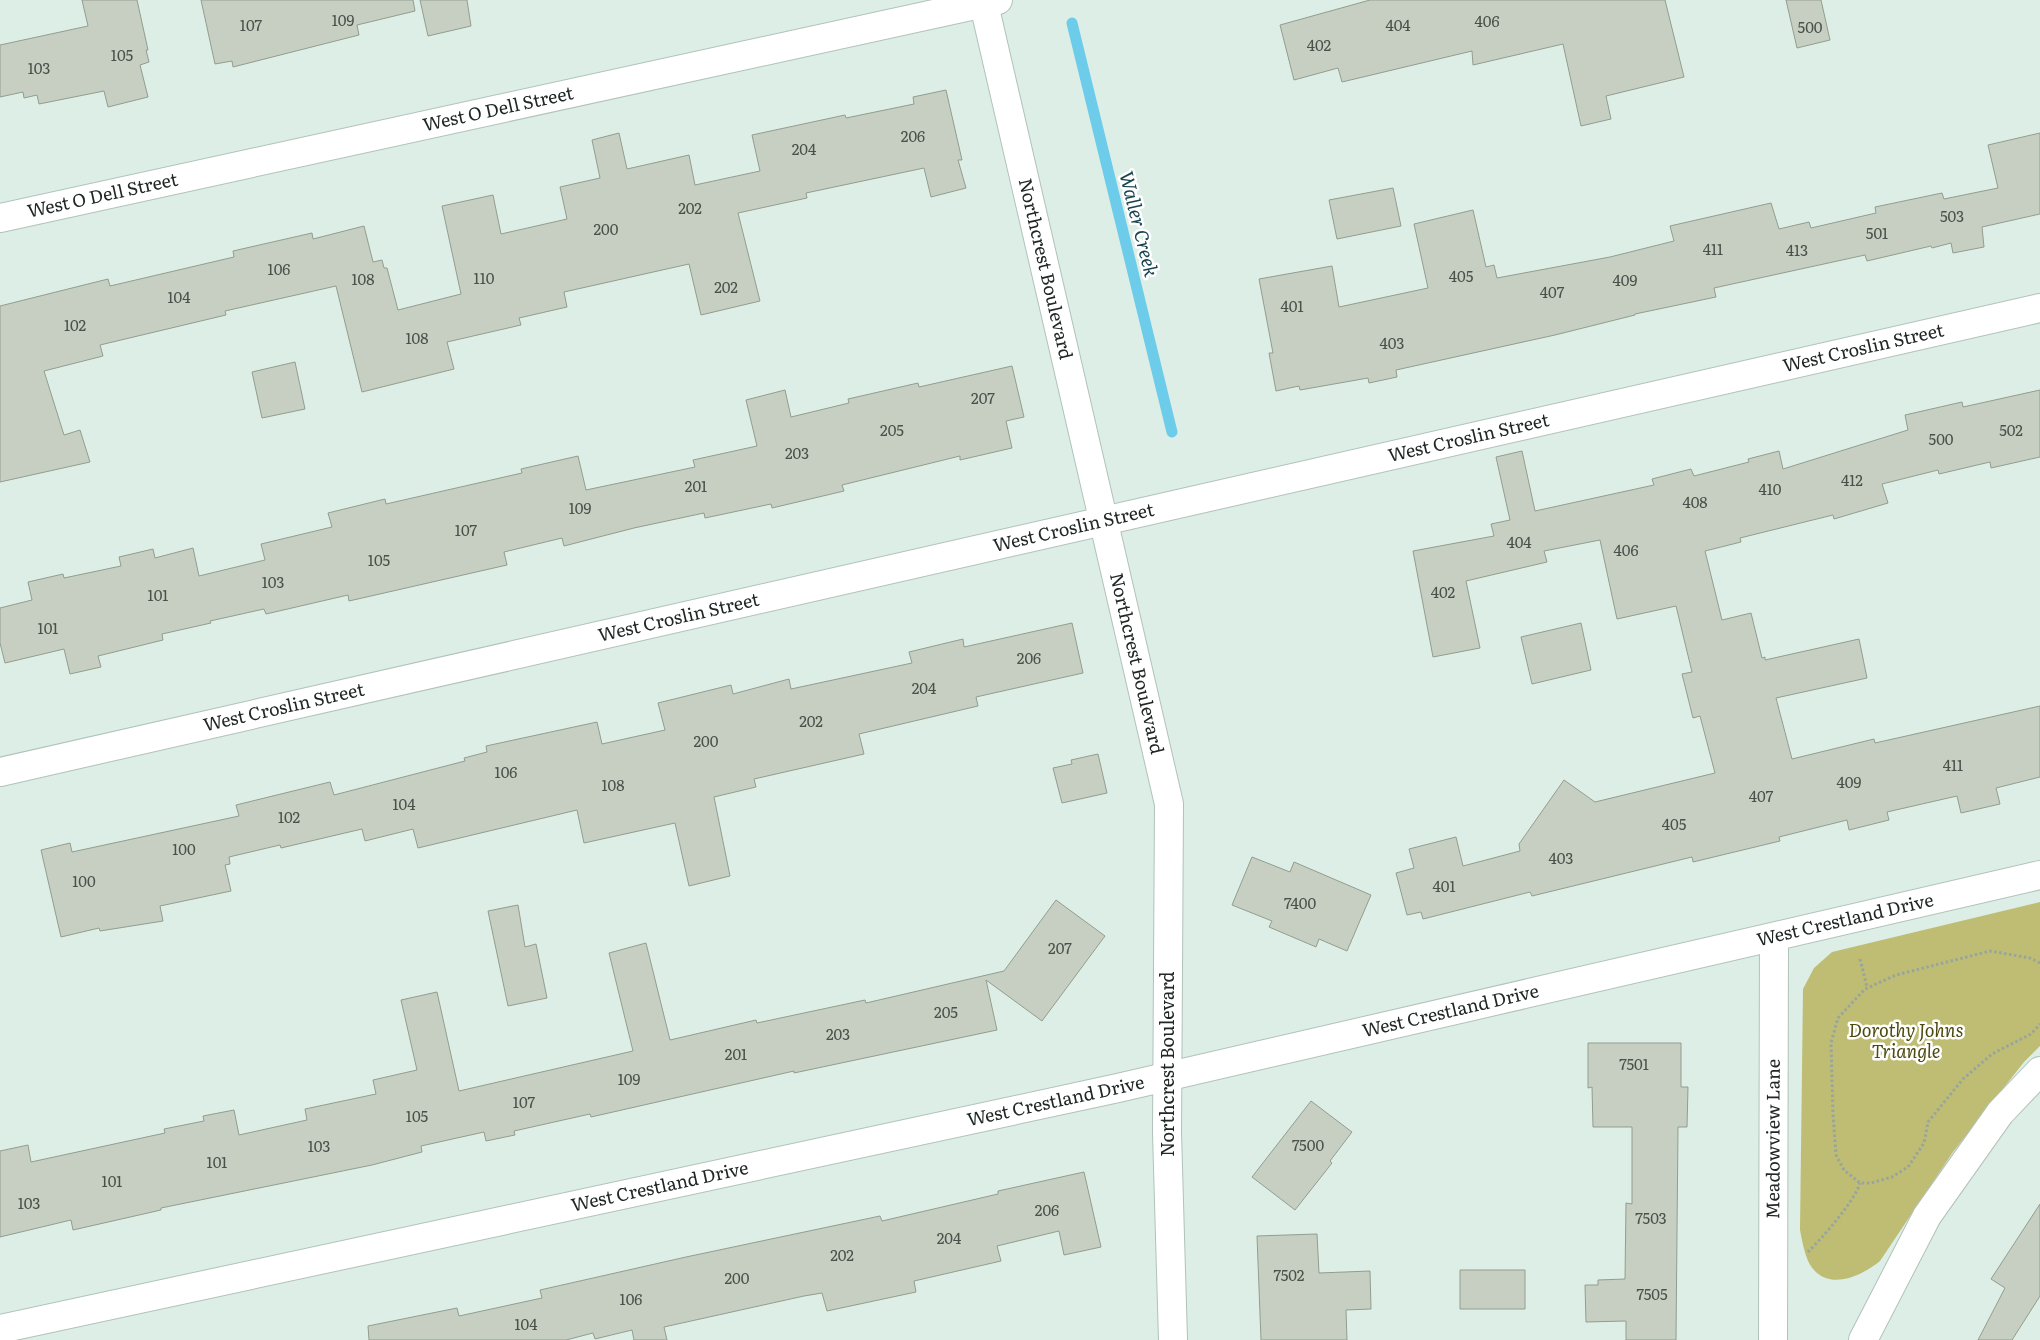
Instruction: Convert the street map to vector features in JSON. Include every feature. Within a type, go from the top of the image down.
[{"type":"street","name":"West O Dell Street","points":[[0,218],[988,1]]},
{"type":"street","name":"Northcrest Boulevard","points":[[988,1],[1169,804],[1166,1133],[1173,1340]]},
{"type":"street","name":"West Croslin Street","points":[[0,772],[2040,308]]},
{"type":"street","name":"West Crestland Drive","points":[[0,1329],[1168,1077],[2040,875]]},
{"type":"street","name":"Meadowview Lane","points":[[1773,1340],[1774,938]]},
{"type":"street","points":[[1863,1340],[1927,1216],[2000,1113],[2040,1071]]},
{"type":"path","points":[[2040,963],[2030,958],[1990,951],[1896,975],[1867,987],[1838,1018],[1831,1043],[1836,1155],[1844,1170],[1860,1183],[1871,1183],[1892,1177],[1908,1167],[1924,1143],[1928,1122],[1963,1079],[1992,1054],[2031,1034],[2040,1024]]},
{"type":"path","points":[[1860,959],[1867,987]]},
{"type":"path","points":[[1808,1252],[1832,1226],[1858,1190],[1860,1183]]},
{"type":"green space","name":"Dorothy Johns Triangle","points":[[2040,902],[2040,1046],[2024,1062],[1953,1152],[1880,1261],[1852,1277],[1832,1280],[1823,1277],[1815,1271],[1808,1261],[1800,1230],[1803,989],[1814,968],[1832,952]]},
{"type":"building","points":[[82,0],[137,0],[148,50],[146,50],[149,62],[140,65],[148,97],[108,107],[104,91],[39,104],[37,95],[24,98],[23,92],[0,97],[0,45],[88,26]]},
{"type":"building","points":[[201,0],[413,0],[415,11],[357,25],[359,35],[233,67],[232,61],[215,64]]},
{"type":"building","points":[[420,0],[467,0],[471,26],[428,36]]},
{"type":"building","points":[[1370,0],[1665,0],[1684,77],[1606,96],[1611,119],[1581,126],[1563,44],[1473,65],[1472,51],[1342,82],[1338,68],[1294,80],[1280,25]]},
{"type":"building","points":[[1786,0],[1821,0],[1830,40],[1797,48]]},
{"type":"building","points":[[946,90],[962,160],[958,160],[966,188],[931,197],[924,168],[806,193],[807,198],[738,213],[760,301],[701,315],[689,264],[564,292],[567,307],[519,318],[521,325],[447,342],[454,369],[362,392],[336,286],[225,311],[226,315],[100,345],[103,356],[44,371],[64,435],[80,430],[90,462],[0,482],[0,306],[108,279],[110,286],[234,257],[233,251],[312,233],[313,239],[364,226],[373,262],[382,260],[384,268],[387,268],[398,310],[461,294],[442,206],[493,195],[501,234],[567,219],[560,187],[600,178],[592,140],[619,133],[627,169],[689,155],[695,185],[760,171],[752,135],[845,115],[846,118],[914,104],[913,97]]},
{"type":"building","points":[[2040,133],[2040,214],[1982,227],[1984,247],[1953,253],[1951,243],[1867,261],[1865,255],[1714,288],[1716,297],[1396,370],[1397,377],[1369,383],[1368,378],[1300,390],[1299,386],[1276,391],[1269,353],[1273,353],[1259,279],[1332,266],[1339,307],[1428,288],[1414,224],[1473,210],[1486,267],[1494,265],[1497,278],[1610,257],[1674,241],[1670,226],[1771,203],[1779,229],[1809,222],[1811,228],[1876,213],[1875,207],[1942,193],[1944,199],[1998,188],[1988,145]]},
{"type":"building","points":[[1393,188],[1401,226],[1337,239],[1329,200]]},
{"type":"building","points":[[295,362],[305,409],[262,418],[252,372]]},
{"type":"building","points":[[1012,366],[1024,417],[1006,421],[1012,448],[960,460],[960,456],[842,485],[844,491],[772,508],[771,504],[705,518],[704,513],[564,546],[562,538],[504,552],[507,565],[349,601],[348,595],[266,614],[264,609],[210,621],[211,623],[162,634],[163,640],[98,656],[101,667],[70,674],[64,649],[5,663],[0,643],[0,608],[32,600],[28,582],[63,574],[64,578],[121,566],[119,557],[153,549],[155,558],[193,548],[199,576],[265,560],[261,544],[332,527],[328,513],[385,499],[386,504],[522,473],[521,469],[578,456],[586,490],[695,467],[693,460],[757,446],[746,400],[785,390],[791,417],[849,403],[848,399],[918,383],[919,387]]},
{"type":"building","points":[[2040,390],[2040,457],[1991,468],[1990,462],[1939,474],[1938,470],[1882,484],[1888,503],[1834,519],[1833,515],[1740,538],[1741,542],[1705,551],[1722,620],[1751,613],[1762,658],[1765,657],[1765,660],[1859,639],[1867,678],[1776,698],[1792,759],[1874,739],[1875,743],[2040,706],[2040,777],[1996,788],[2000,804],[1961,813],[1957,796],[1887,812],[1889,820],[1849,830],[1847,820],[1779,837],[1780,841],[1693,862],[1692,857],[1532,896],[1530,892],[1423,919],[1421,912],[1407,915],[1396,873],[1414,868],[1409,849],[1456,837],[1463,866],[1520,851],[1519,844],[1564,780],[1595,802],[1715,773],[1700,716],[1693,718],[1682,674],[1692,672],[1676,606],[1617,619],[1600,540],[1544,551],[1547,562],[1466,581],[1480,648],[1433,657],[1413,551],[1494,536],[1491,524],[1510,520],[1496,457],[1522,451],[1535,511],[1654,485],[1652,479],[1691,469],[1694,476],[1749,462],[1748,459],[1779,451],[1783,469],[1908,430],[1905,415],[1962,402],[1963,407]]},
{"type":"building","points":[[1072,623],[1083,673],[976,697],[978,706],[859,734],[864,754],[754,779],[756,787],[714,797],[730,876],[689,886],[675,823],[584,843],[577,810],[418,848],[413,829],[365,841],[362,829],[281,848],[280,845],[229,857],[230,864],[225,865],[231,891],[160,906],[163,921],[100,931],[99,928],[61,937],[41,850],[70,843],[72,852],[239,816],[236,805],[330,782],[334,795],[465,761],[464,758],[487,752],[486,746],[597,722],[602,744],[665,730],[658,703],[731,685],[733,694],[789,679],[791,689],[912,663],[909,652],[963,639],[964,647]]},
{"type":"building","points":[[1581,623],[1591,670],[1532,684],[1521,637]]},
{"type":"building","points":[[1098,754],[1107,793],[1062,803],[1053,768],[1072,764],[1071,760]]},
{"type":"building","points":[[1252,857],[1290,872],[1294,862],[1371,895],[1347,951],[1319,939],[1316,947],[1269,927],[1272,921],[1232,905]]},
{"type":"building","points":[[1056,900],[1105,936],[1042,1021],[986,980],[997,1030],[794,1073],[794,1071],[591,1117],[590,1114],[514,1131],[515,1135],[486,1141],[484,1132],[421,1146],[422,1152],[372,1165],[161,1208],[161,1210],[73,1230],[71,1220],[0,1237],[0,1151],[28,1145],[31,1162],[165,1133],[164,1129],[204,1121],[203,1116],[234,1110],[239,1135],[307,1120],[305,1109],[376,1094],[373,1080],[417,1070],[401,1000],[437,992],[459,1091],[633,1051],[609,953],[646,943],[670,1040],[756,1020],[757,1023],[865,1000],[866,1003],[1004,971]]},
{"type":"building","points":[[518,905],[525,947],[536,944],[547,998],[508,1006],[488,911]]},
{"type":"building","points":[[1588,1043],[1681,1043],[1681,1087],[1688,1087],[1687,1127],[1678,1127],[1676,1340],[1626,1340],[1626,1321],[1586,1322],[1585,1285],[1598,1285],[1598,1280],[1625,1279],[1626,1203],[1632,1204],[1632,1127],[1593,1127],[1592,1087],[1588,1088]]},
{"type":"building","points":[[1311,1101],[1352,1132],[1330,1161],[1332,1163],[1295,1210],[1252,1177]]},
{"type":"building","points":[[1084,1172],[1101,1247],[1064,1255],[1059,1231],[997,1246],[1001,1261],[914,1281],[916,1292],[827,1311],[822,1293],[804,1296],[664,1327],[667,1340],[634,1340],[632,1330],[595,1339],[593,1333],[566,1340],[369,1340],[368,1326],[457,1308],[459,1316],[542,1298],[540,1290],[880,1216],[882,1221],[998,1194],[998,1191]]},
{"type":"building","points":[[2040,1204],[2040,1296],[2012,1340],[1978,1340],[2005,1288],[1991,1279]]},
{"type":"building","points":[[1317,1234],[1319,1273],[1370,1271],[1371,1309],[1346,1310],[1347,1340],[1261,1340],[1257,1236]]},
{"type":"building","points":[[1460,1270],[1525,1270],[1525,1309],[1460,1309]]},
{"type":"waterway","name":"Waller Creek","points":[[1072,23],[1172,432]]}]
